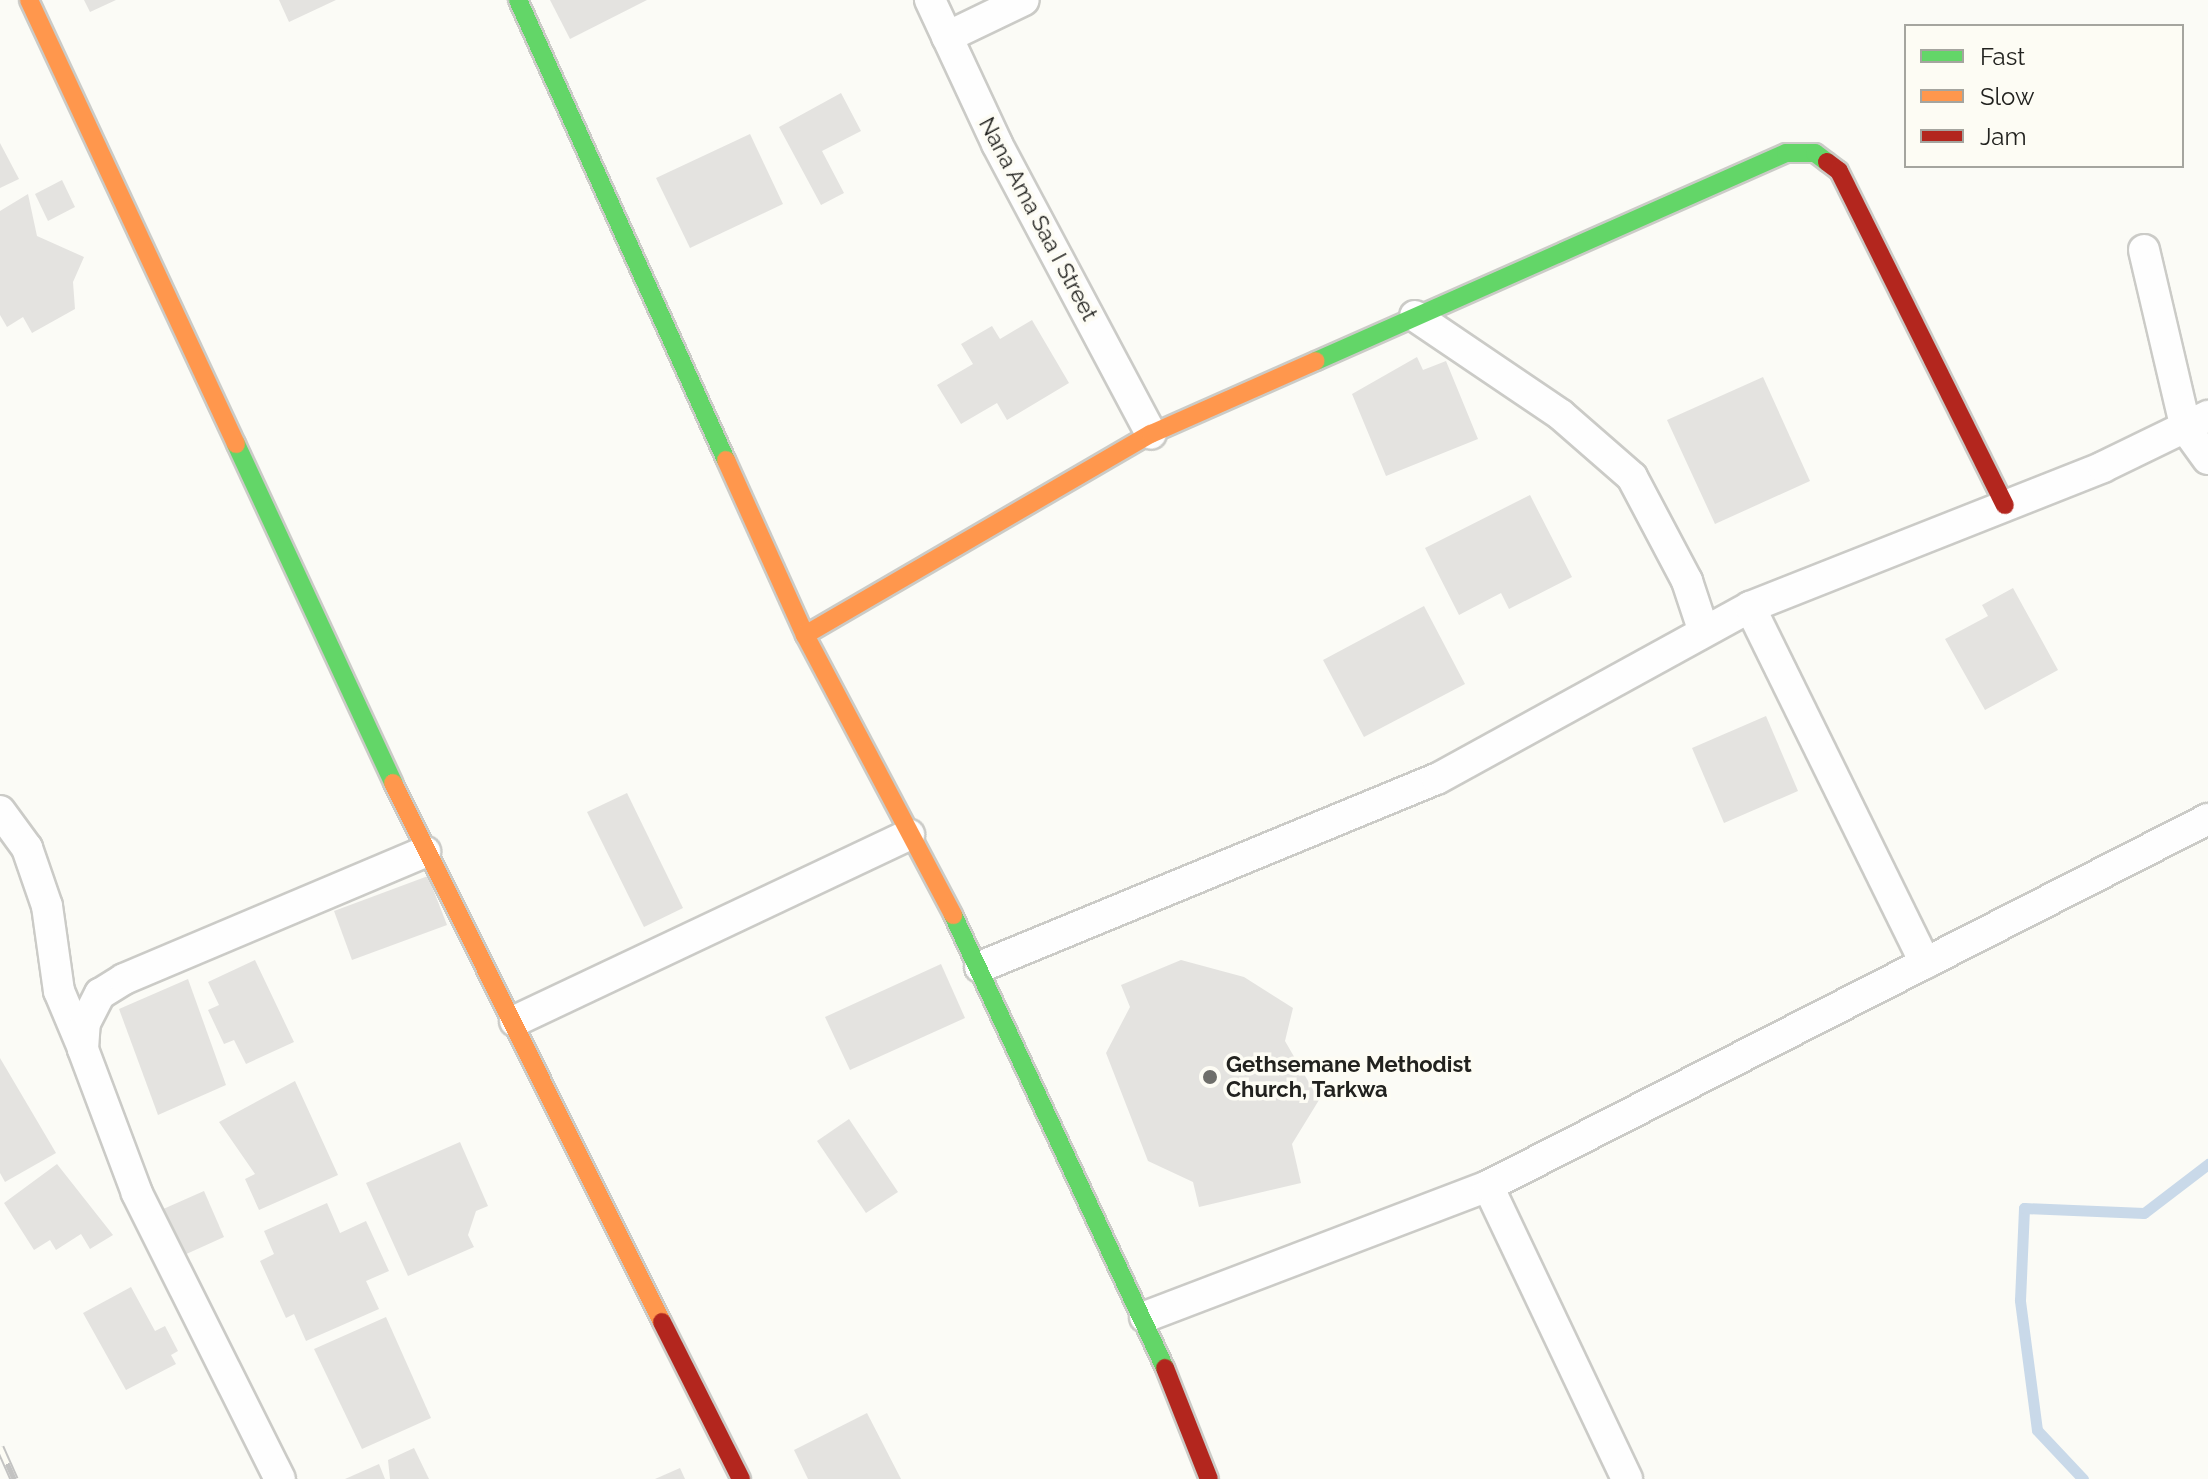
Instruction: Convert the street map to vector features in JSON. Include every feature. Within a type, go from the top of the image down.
[{"type":"street","points":[[29,0],[425,852],[515,1021],[741,1479]]},
{"type":"street","points":[[518,0],[805,635],[980,967],[1145,1317],[1209,1479]]},
{"type":"street","name":"Nana Ama Saa I Street","points":[[930,0],[1151,434]]},
{"type":"street","points":[[947,37],[1024,0]]},
{"type":"street","points":[[805,635],[1151,434],[1786,153],[1815,153],[1839,171],[2005,505]]},
{"type":"street","points":[[2144,250],[2208,459]]},
{"type":"street","points":[[1415,316],[1561,415],[1632,477],[1687,581],[1703,629]]},
{"type":"street","points":[[980,967],[1437,779],[1703,629],[2197,423]]},
{"type":"street","points":[[1750,607],[1925,963]]},
{"type":"street","points":[[0,811],[27,848],[47,906],[59,991],[137,1193],[280,1479]]},
{"type":"street","points":[[1145,1317],[1488,1186],[2208,819]]},
{"type":"street","points":[[515,1021],[909,835]]},
{"type":"street","points":[[83,1049],[90,1010],[109,987],[425,852]]},
{"type":"street","points":[[1488,1186],[1627,1479]]},
{"type":"building","points":[[84,0],[116,0],[90,12]]},
{"type":"building","points":[[279,0],[336,0],[289,22]]},
{"type":"building","points":[[550,0],[647,0],[570,39]]},
{"type":"building","points":[[841,93],[861,131],[822,151],[844,193],[821,205],[779,127]]},
{"type":"building","points":[[750,134],[783,204],[690,248],[656,178]]},
{"type":"building","points":[[0,143],[19,179],[0,188]]},
{"type":"building","points":[[62,180],[75,207],[48,221],[35,194]]},
{"type":"building","points":[[28,194],[37,236],[84,257],[73,282],[75,309],[32,333],[23,317],[7,327],[0,315],[0,211]]},
{"type":"building","points":[[1032,320],[1069,383],[1007,420],[997,403],[961,424],[937,385],[973,364],[961,344],[992,326],[1000,339]]},
{"type":"building","points":[[1417,357],[1423,370],[1446,361],[1478,439],[1386,476],[1352,394]]},
{"type":"building","points":[[1763,377],[1810,481],[1715,524],[1667,420]]},
{"type":"building","points":[[1530,495],[1572,577],[1509,609],[1501,593],[1459,615],[1425,548]]},
{"type":"building","points":[[2013,588],[2058,670],[1985,710],[1945,639],[1988,616],[1982,605]]},
{"type":"building","points":[[1424,606],[1465,684],[1364,737],[1323,660]]},
{"type":"building","points":[[1766,716],[1798,791],[1724,823],[1692,748]]},
{"type":"building","points":[[627,793],[683,908],[644,927],[587,812]]},
{"type":"building","points":[[428,876],[447,925],[352,960],[334,911]]},
{"type":"building","points":[[255,960],[294,1042],[246,1064],[234,1040],[224,1044],[208,1010],[219,1005],[208,982]]},
{"type":"building","name":"Gethsemane Methodist Church, Tarkwa","points":[[1181,960],[1244,977],[1293,1008],[1285,1041],[1319,1100],[1292,1144],[1301,1183],[1199,1207],[1193,1182],[1148,1161],[1106,1053],[1130,1007],[1121,985]]},
{"type":"building","points":[[941,964],[965,1018],[850,1070],[825,1017]]},
{"type":"building","points":[[188,979],[226,1085],[158,1115],[119,1009]]},
{"type":"building","points":[[0,1058],[56,1153],[5,1182],[0,1173]]},
{"type":"building","points":[[295,1081],[338,1175],[259,1210],[245,1179],[255,1174],[219,1122]]},
{"type":"building","points":[[849,1119],[898,1192],[866,1213],[817,1141]]},
{"type":"building","points":[[460,1142],[488,1206],[476,1211],[468,1235],[474,1247],[408,1276],[366,1183]]},
{"type":"building","points":[[57,1164],[113,1235],[90,1249],[81,1234],[56,1250],[50,1240],[34,1250],[4,1203]]},
{"type":"building","points":[[204,1191],[224,1237],[182,1256],[161,1210]]},
{"type":"building","points":[[327,1203],[340,1233],[366,1221],[389,1271],[366,1281],[379,1309],[306,1341],[294,1314],[286,1318],[260,1261],[274,1254],[264,1231]]},
{"type":"building","points":[[131,1287],[155,1331],[165,1326],[178,1351],[171,1355],[176,1364],[126,1390],[83,1313]]},
{"type":"building","points":[[386,1317],[431,1418],[362,1449],[314,1349]]},
{"type":"building","points":[[867,1413],[901,1479],[808,1479],[794,1450]]},
{"type":"building","points":[[414,1448],[429,1479],[390,1479],[388,1460]]},
{"type":"building","points":[[379,1464],[385,1479],[345,1479]]},
{"type":"building","points":[[680,1468],[685,1479],[655,1479]]},
{"type":"waterway","points":[[2083,1479],[2037,1430],[2020,1300],[2024,1208],[2144,1213],[2208,1164]]},
{"type":"railway","points":[[0,1447],[14,1479]]},
{"type":"traffic: fast","points":[[518,0],[726,460]]},
{"type":"traffic: fast","points":[[1316,361],[1786,153],[1815,153],[1827,162]]},
{"type":"traffic: fast","points":[[236,444],[393,783]]},
{"type":"traffic: fast","points":[[953,915],[1165,1368]]},
{"type":"traffic: slow","points":[[29,0],[236,444]]},
{"type":"traffic: slow","points":[[805,635],[1151,434],[1316,361]]},
{"type":"traffic: slow","points":[[726,460],[805,635],[953,915]]},
{"type":"traffic: slow","points":[[393,783],[662,1322]]},
{"type":"traffic: jam","points":[[1827,162],[1839,171],[2005,505]]},
{"type":"traffic: jam","points":[[662,1322],[741,1479]]},
{"type":"traffic: jam","points":[[1165,1368],[1209,1479]]},
{"type":"place","name":"Gethsemane Methodist Church, Tarkwa","points":[[1210,1077]]}]
